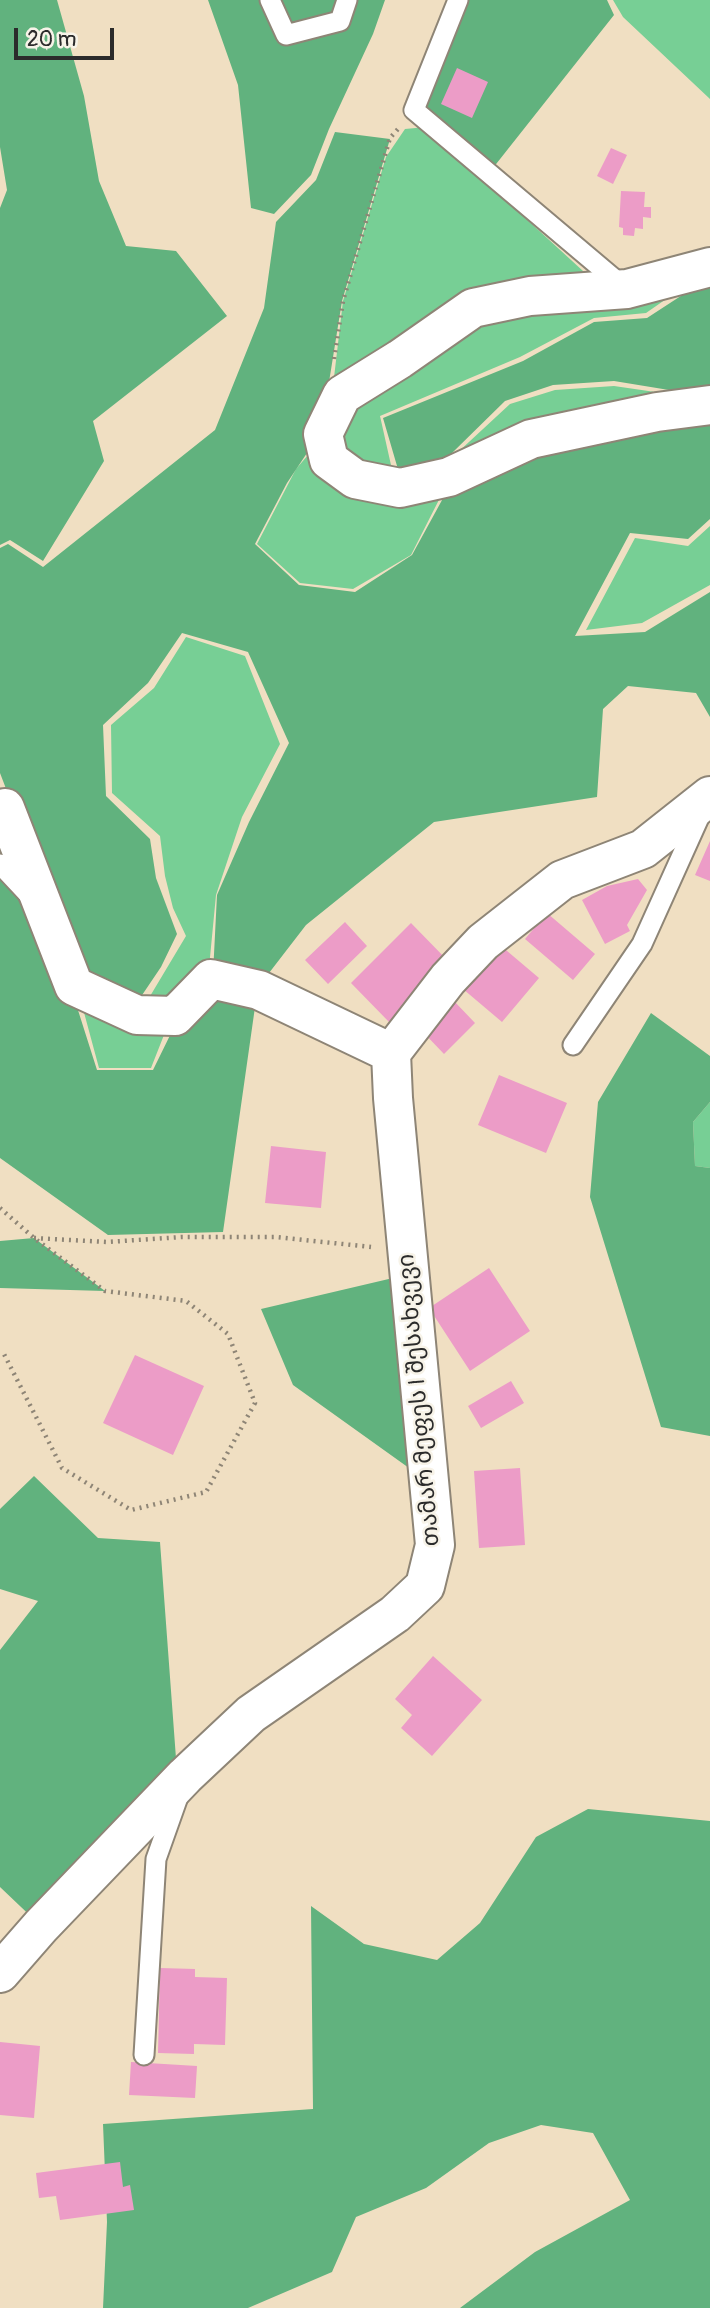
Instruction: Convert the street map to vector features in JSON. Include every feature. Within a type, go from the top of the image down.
[{"type":"street","points":[[710,267],[627,289],[530,296],[473,308],[342,395],[323,434],[329,460],[355,479],[400,488],[449,477],[531,439],[657,412],[710,405]]},
{"type":"street","points":[[3,800],[74,986],[137,1015],[175,1016],[211,979],[259,990],[391,1053],[449,979],[483,943],[562,880],[643,849],[709,797]]},
{"type":"street","name":"თამარ მეფეს I შესახვევი","points":[[0,1973],[41,1926],[185,1776],[251,1714],[396,1614],[425,1586],[435,1545],[391,1053]]},
{"type":"lane","points":[[270,0],[286,35],[340,22],[347,0]]},
{"type":"lane","points":[[458,0],[414,110],[627,289]]},
{"type":"lane","points":[[573,1045],[642,944],[709,797]]},
{"type":"lane","points":[[0,864],[44,911]]},
{"type":"lane","points":[[144,2055],[156,1859],[185,1776]]},
{"type":"path","points":[[333,368],[343,301],[390,138],[414,110]]},
{"type":"path","points":[[0,1208],[34,1238],[105,1291],[186,1301],[228,1334],[255,1403],[206,1492],[131,1510],[62,1468],[4,1354]]},
{"type":"path","points":[[34,1238],[107,1242],[182,1237],[290,1238],[369,1246],[410,1272]]},
{"type":"green space","points":[[0,0],[57,0],[84,96],[99,181],[126,246],[176,251],[227,316],[93,421],[104,461],[43,561],[10,540],[0,545],[0,208],[7,190],[0,147]]},
{"type":"green space","points":[[208,0],[385,0],[373,34],[311,175],[274,214],[251,208],[238,85]]},
{"type":"green space","points":[[468,0],[607,0],[614,15],[489,173],[458,133],[414,110]]},
{"type":"green space","points":[[613,0],[710,0],[710,99],[623,17]]},
{"type":"green space","points":[[426,127],[595,282],[471,293],[333,386],[343,301],[386,157],[405,129]]},
{"type":"green space","points":[[335,132],[390,139],[342,301],[321,432],[287,483],[255,544],[299,585],[355,592],[412,555],[453,480],[710,411],[710,519],[688,539],[630,533],[575,636],[645,632],[710,592],[710,717],[696,693],[628,686],[603,709],[597,797],[434,822],[306,925],[259,986],[213,974],[217,895],[249,822],[289,743],[248,652],[182,633],[148,683],[103,725],[106,796],[150,839],[156,878],[177,934],[161,967],[134,1007],[79,979],[0,773],[0,548],[8,544],[43,567],[215,430],[264,308],[276,222],[316,180]]},
{"type":"green space","points":[[708,270],[646,313],[594,318],[520,357],[380,416],[395,483],[333,458],[345,397],[474,310]]},
{"type":"green space","points":[[710,277],[710,400],[614,381],[553,385],[505,401],[452,453],[448,472],[402,483],[383,418],[523,361],[594,322],[647,318]]},
{"type":"green space","points":[[614,386],[669,394],[456,454],[510,404],[555,390]]},
{"type":"green space","points":[[321,440],[325,462],[447,484],[411,555],[353,589],[300,583],[257,544],[296,469]]},
{"type":"green space","points":[[710,526],[710,585],[642,623],[586,630],[635,538],[688,546]]},
{"type":"green space","points":[[186,637],[245,656],[280,744],[242,817],[216,895],[208,978],[173,1012],[151,1068],[99,1068],[79,994],[137,1018],[186,936],[173,908],[165,876],[160,836],[112,793],[111,725],[154,688]]},
{"type":"green space","points":[[0,826],[70,985],[97,1070],[153,1070],[178,1019],[213,982],[257,993],[223,1232],[108,1235],[0,1158]]},
{"type":"green space","points":[[651,1013],[710,1056],[710,1102],[693,1122],[695,1166],[710,1168],[710,1436],[661,1427],[590,1197],[598,1102]]},
{"type":"green space","points":[[710,1102],[710,1168],[695,1166],[693,1122]]},
{"type":"green space","points":[[34,1238],[105,1291],[0,1288],[0,1241]]},
{"type":"green space","points":[[393,1278],[416,1473],[293,1385],[261,1309]]},
{"type":"green space","points":[[34,1476],[98,1538],[160,1542],[177,1772],[41,1926],[0,1887],[0,1650],[38,1601],[0,1589],[0,1509]]},
{"type":"green space","points":[[588,1809],[710,1821],[710,2308],[460,2308],[535,2252],[630,2200],[593,2133],[541,2125],[489,2143],[426,2188],[356,2217],[332,2272],[248,2308],[103,2308],[107,2222],[103,2124],[313,2109],[311,1906],[364,1944],[437,1960],[480,1923],[536,1837]]},
{"type":"building","points":[[457,68],[488,82],[472,118],[441,104]]},
{"type":"building","points":[[611,148],[627,155],[613,184],[597,176]]},
{"type":"building","points":[[621,191],[645,192],[644,207],[651,207],[651,218],[643,217],[643,229],[635,228],[634,236],[623,235],[623,228],[619,227]]},
{"type":"building","points":[[710,841],[710,881],[695,875]]},
{"type":"building","points":[[638,879],[647,890],[627,925],[630,931],[605,944],[582,900],[607,886]]},
{"type":"building","points":[[547,913],[595,954],[573,980],[525,939]]},
{"type":"building","points":[[345,922],[367,946],[328,984],[305,960]]},
{"type":"building","points":[[411,923],[450,963],[390,1023],[351,983]]},
{"type":"building","points":[[500,945],[539,978],[502,1022],[463,989]]},
{"type":"building","points":[[454,1001],[475,1023],[444,1054],[422,1031]]},
{"type":"building","points":[[499,1075],[567,1103],[546,1153],[478,1125]]},
{"type":"building","points":[[271,1146],[326,1152],[321,1208],[265,1203]]},
{"type":"building","points":[[489,1268],[530,1331],[470,1371],[429,1308]]},
{"type":"building","points":[[135,1355],[204,1386],[173,1455],[103,1423]]},
{"type":"building","points":[[511,1381],[524,1403],[481,1428],[468,1406]]},
{"type":"building","points":[[520,1468],[525,1545],[479,1548],[474,1471]]},
{"type":"building","points":[[433,1656],[482,1700],[432,1756],[401,1728],[412,1715],[395,1699]]},
{"type":"building","points":[[160,1968],[195,1969],[195,1977],[227,1978],[225,2045],[194,2044],[194,2054],[158,2053]]},
{"type":"building","points":[[0,2042],[40,2046],[34,2118],[0,2115]]},
{"type":"building","points":[[131,2062],[197,2066],[195,2098],[129,2095]]},
{"type":"building","points":[[120,2162],[123,2187],[130,2185],[134,2210],[60,2220],[56,2196],[39,2198],[36,2173]]}]
